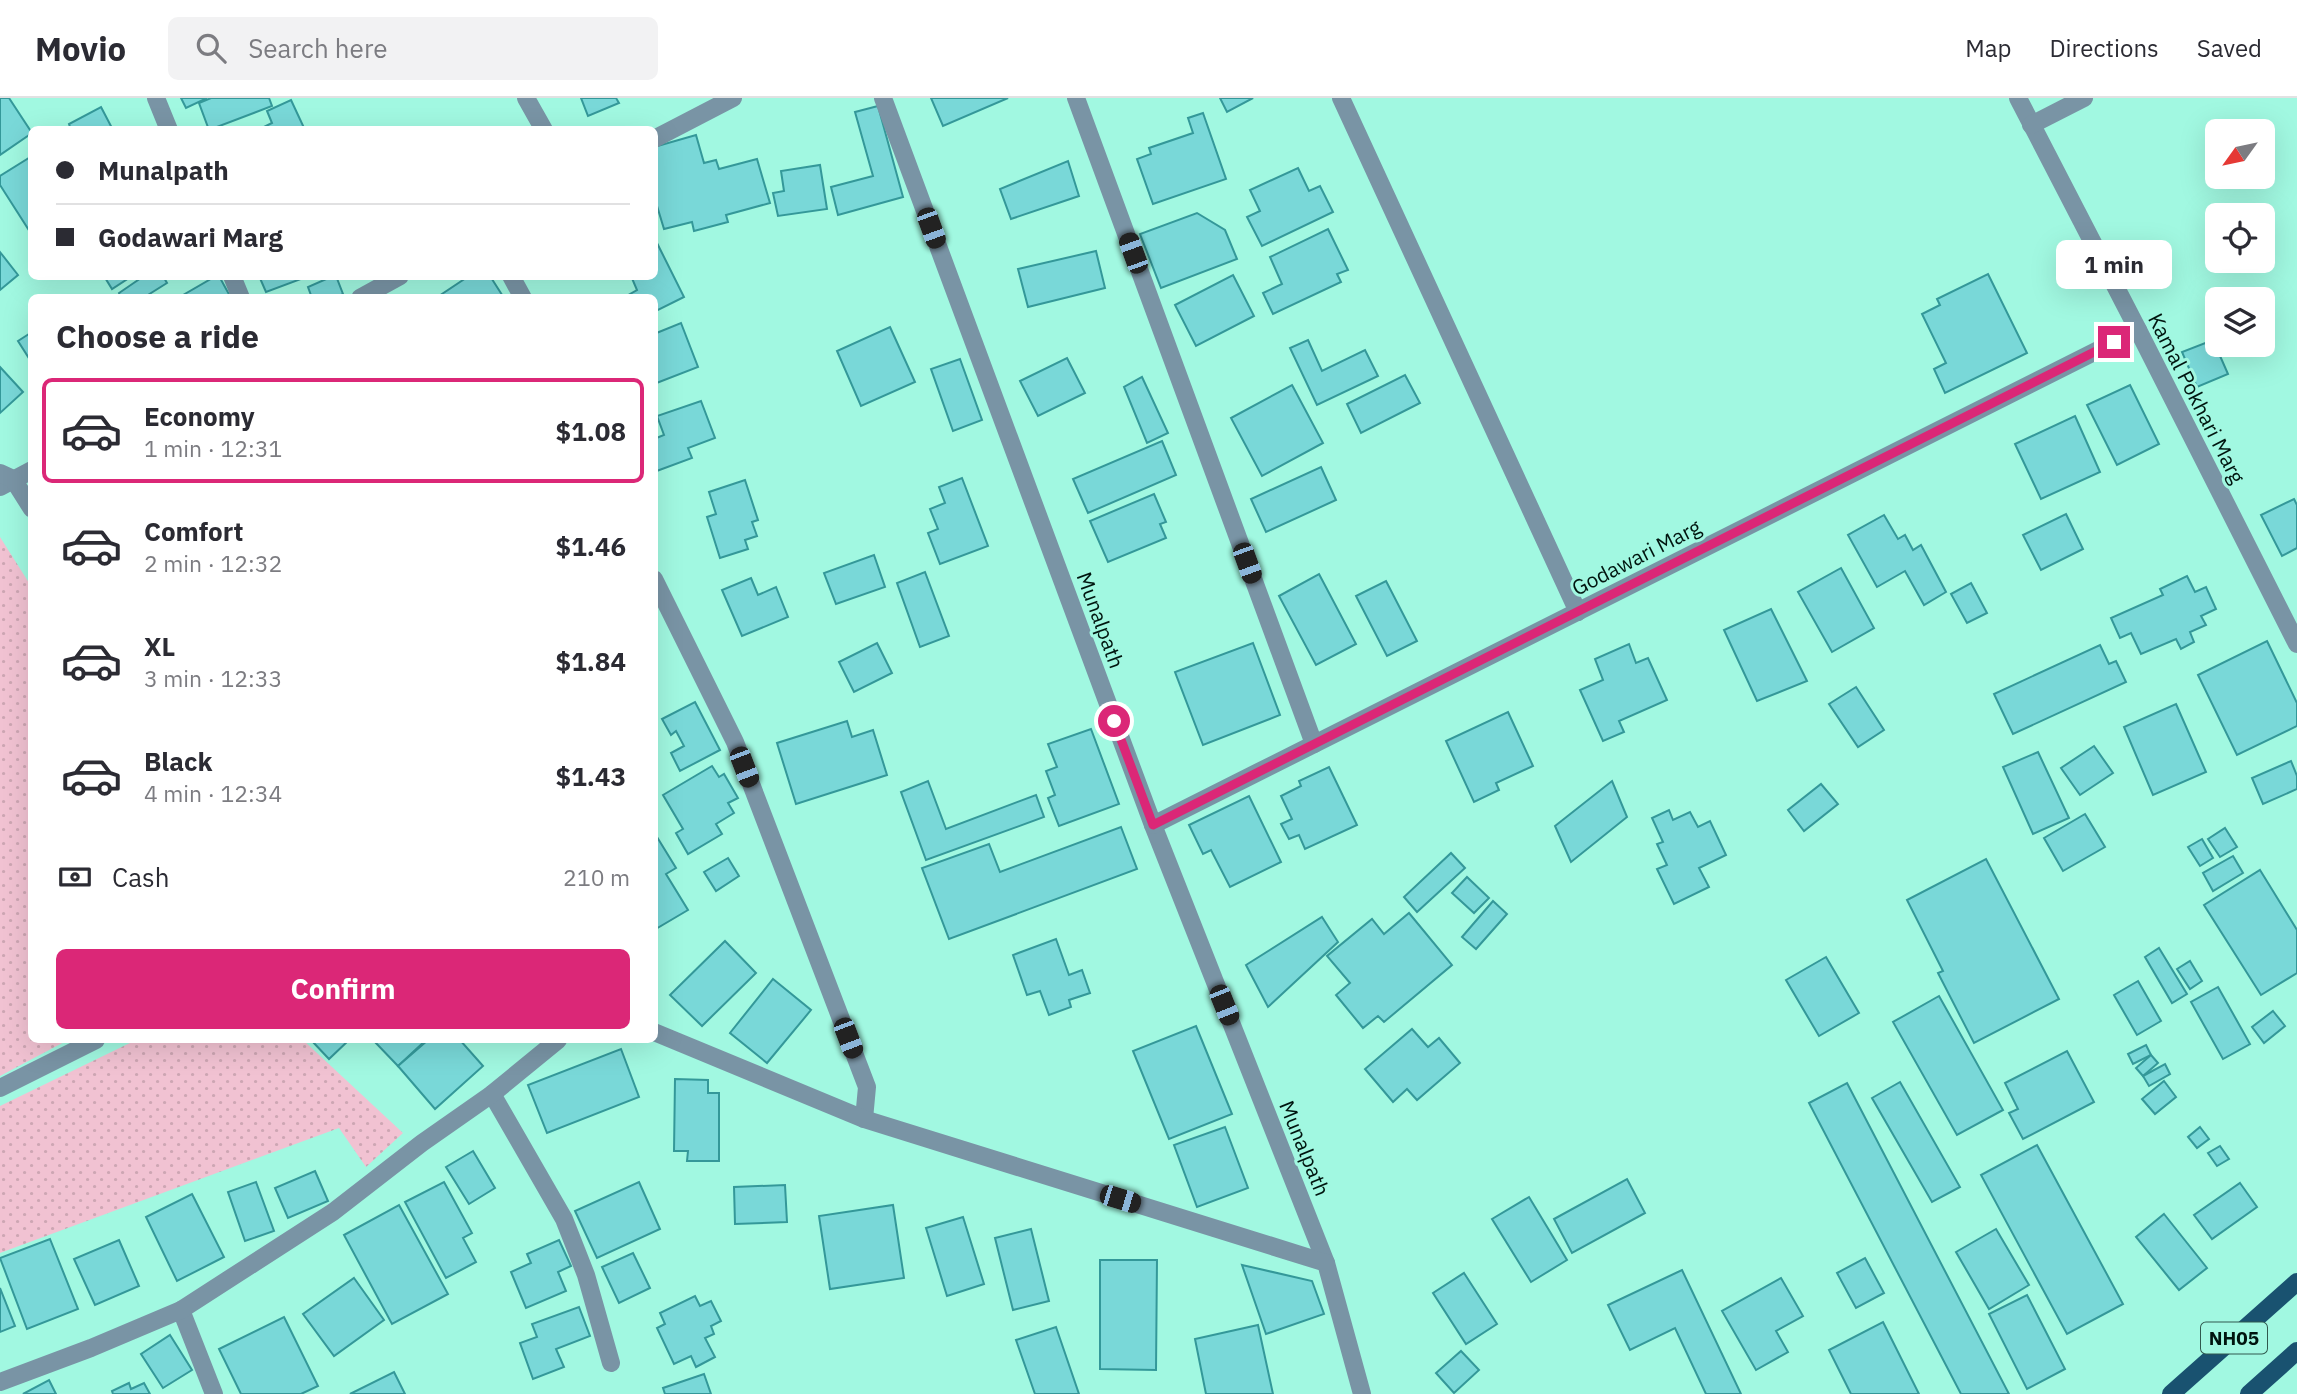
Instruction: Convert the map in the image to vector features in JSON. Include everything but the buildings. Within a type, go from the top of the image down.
[{"type":"main road","name":"NH05","points":[[2171,1394],[2297,1282]]},
{"type":"main road","name":"NH05","points":[[2249,1394],[2297,1351]]},
{"type":"street","points":[[156,98],[167,126]]},
{"type":"street","points":[[526,98],[542,126]]},
{"type":"street","points":[[658,137],[733,98]]},
{"type":"street","name":"Munalpath","points":[[883,98],[1153,825],[1326,1263],[1362,1394]]},
{"type":"street","points":[[1076,98],[1314,744]]},
{"type":"street","points":[[1341,98],[1578,612]]},
{"type":"street","name":"Kamal Pokhari Marg","points":[[2018,98],[2297,644]]},
{"type":"street","points":[[2031,125],[2084,98]]},
{"type":"street","points":[[367,294],[393,280]]},
{"type":"street","name":"Godawari Marg","points":[[1153,825],[2138,330]]},
{"type":"street","points":[[28,471],[4,480],[28,505]]},
{"type":"street","points":[[658,587],[735,742],[867,1087],[864,1119]]},
{"type":"street","points":[[658,1034],[864,1119],[1326,1263]]},
{"type":"street","points":[[0,1088],[90,1043]]},
{"type":"street","points":[[0,1382],[181,1310],[333,1212],[422,1143],[492,1094],[554,1043]]},
{"type":"street","points":[[492,1094],[564,1219],[586,1275],[611,1363]]},
{"type":"street","points":[[181,1310],[214,1394]]},
{"type":"shaded area","points":[[0,537],[28,581],[28,1043],[62,1043],[0,1076]]},
{"type":"shaded area","points":[[130,1043],[306,1043],[403,1133],[366,1167],[339,1128],[0,1253],[0,1106]]},
{"type":"route","points":[[1114,721],[1153,825],[2114,342]]}]
